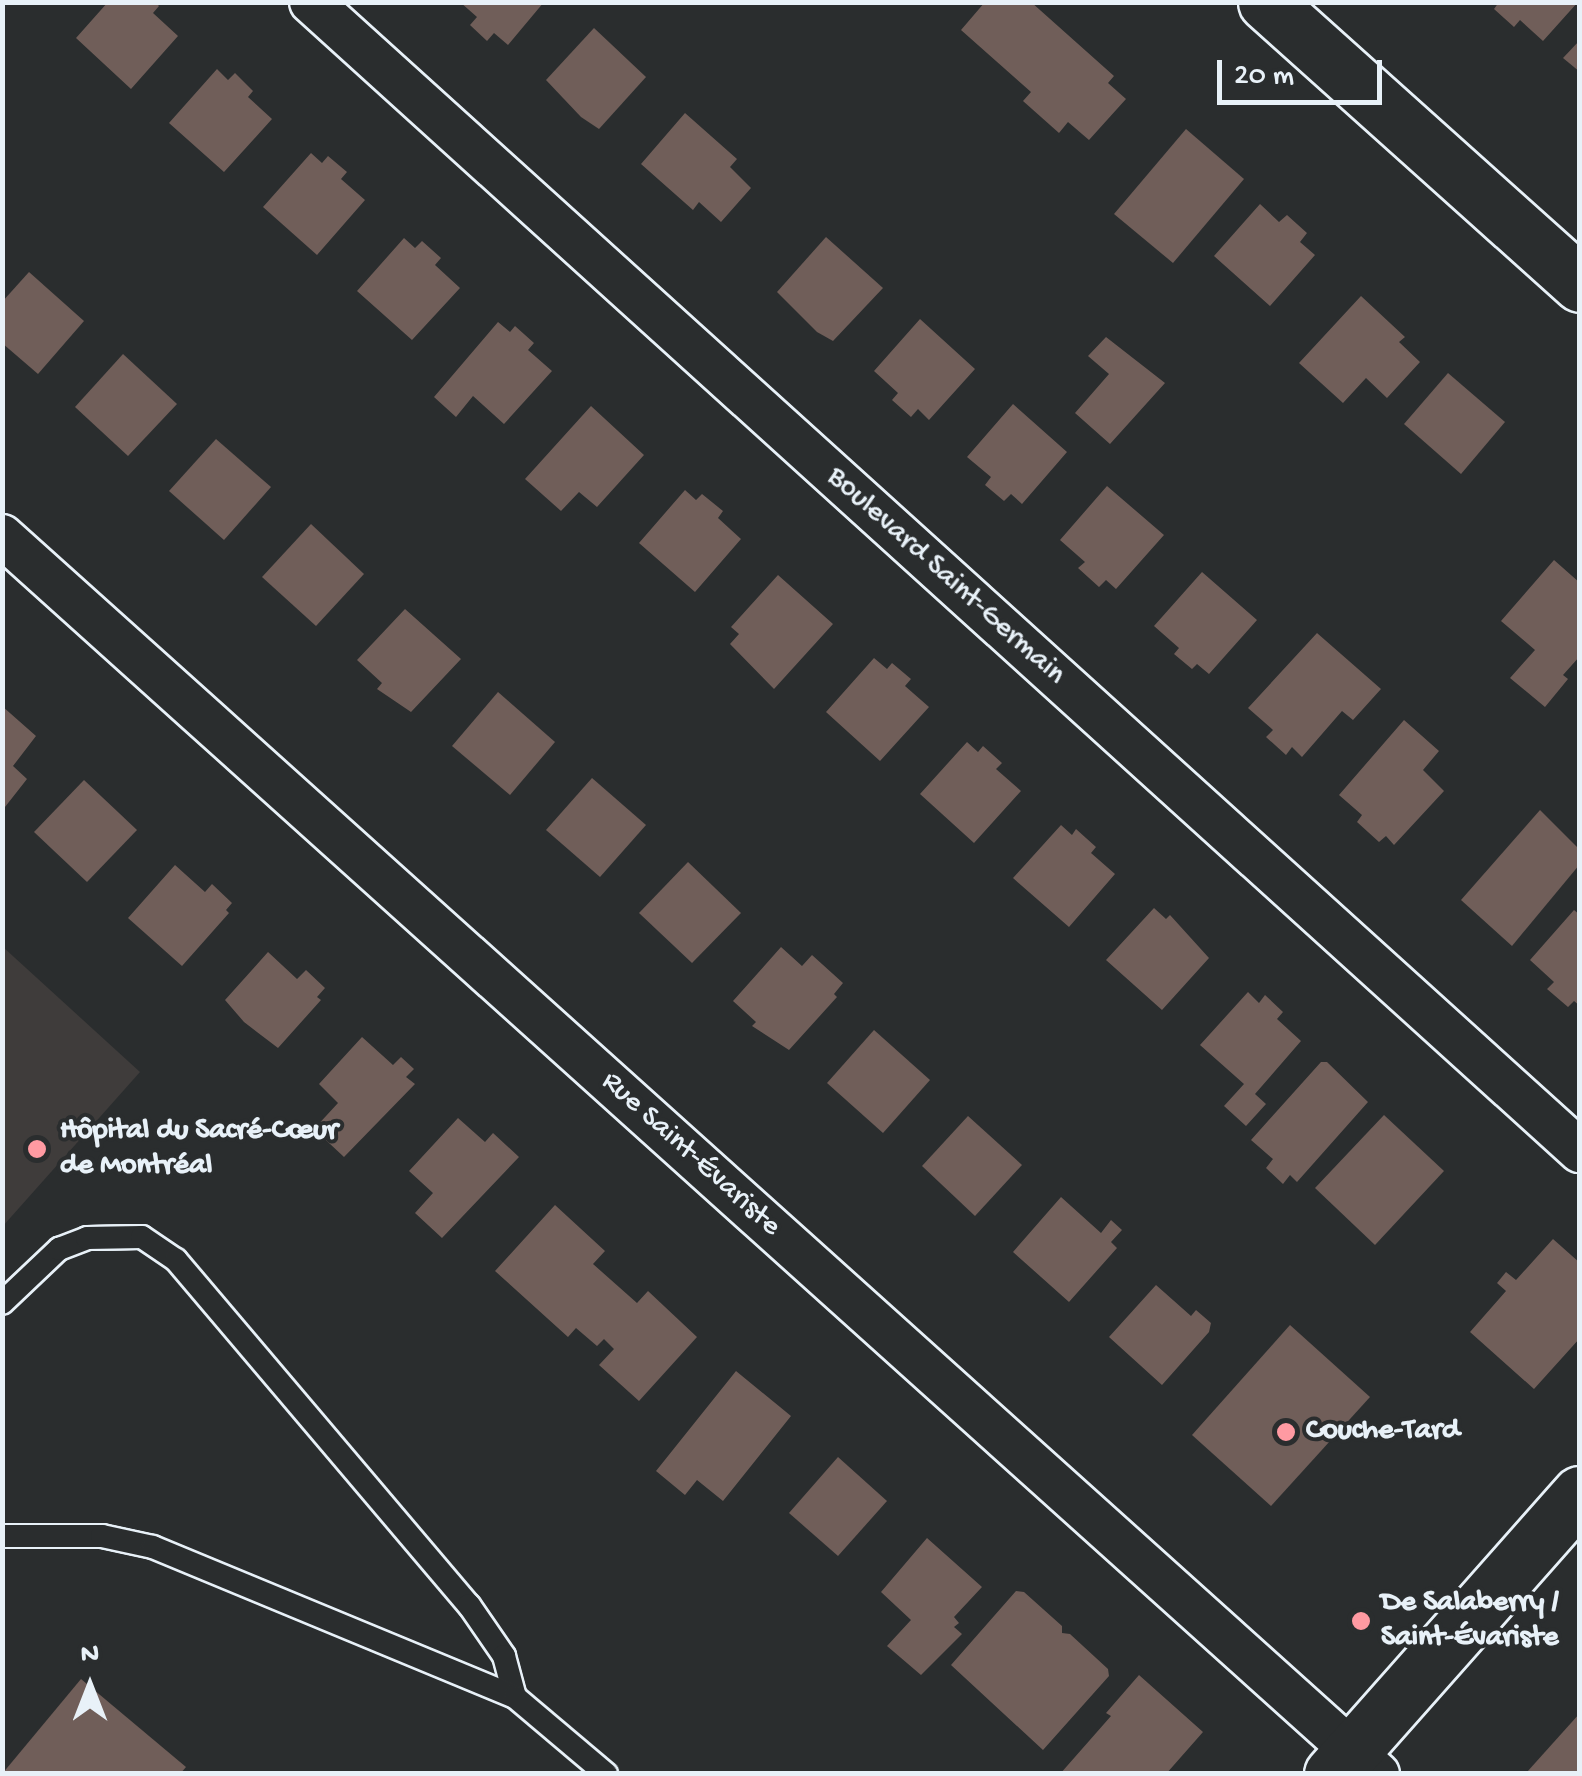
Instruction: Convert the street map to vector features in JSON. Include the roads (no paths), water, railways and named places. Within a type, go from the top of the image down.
[{"type":"street","name":"Boulevard Saint-Germain","points":[[312,2],[1580,1151]]},
{"type":"street","points":[[1266,2],[1580,284]]},
{"type":"street","name":"Rue Saint-Évariste","points":[[2,536],[1354,1766]]},
{"type":"street","points":[[1354,1766],[1580,1494]]},
{"type":"lane","points":[[2,1304],[59,1249],[88,1238],[142,1237],[176,1260],[469,1605],[504,1656],[516,1697]]},
{"type":"lane","points":[[2,1536],[102,1536],[152,1546],[516,1697],[606,1774]]},
{"type":"place","name":"Hôpital du Sacré-Cœur de Montréal","points":[[37,1149]]},
{"type":"place","name":"Couche-Tard","points":[[1286,1432]]},
{"type":"place","name":"De Salaberry / Saint-Évariste","points":[[1361,1621]]}]
